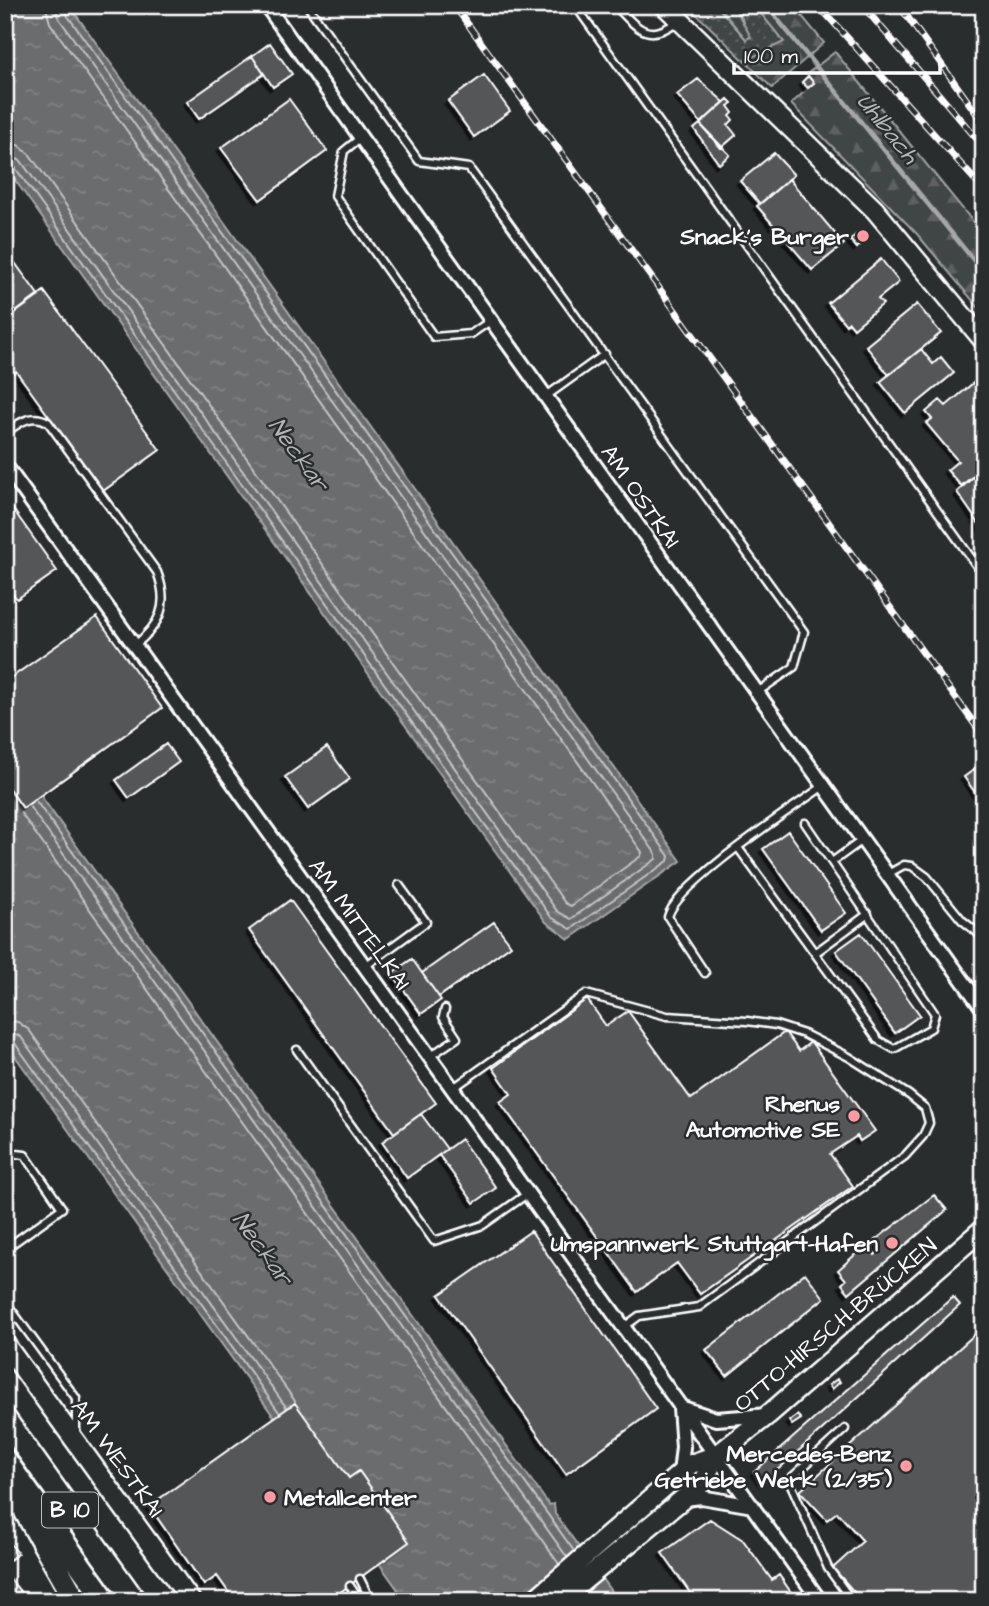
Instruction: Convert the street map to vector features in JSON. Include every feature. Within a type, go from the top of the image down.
[{"type":"highway","name":"B 10","points":[[5,1419],[135,1601]]},
{"type":"highway","name":"B 10","points":[[9,1465],[13,1493],[76,1601]]},
{"type":"highway","name":"B 10","points":[[9,1465],[106,1601]]},
{"type":"main road","points":[[664,5],[875,210],[984,341]]},
{"type":"main road","name":"OTTO-HIRSCH-BRÜCKEN","points":[[559,1601],[639,1521],[691,1464],[717,1455],[768,1415],[984,1228]]},
{"type":"main road","name":"AM WESTKAI","points":[[5,1344],[191,1601]]},
{"type":"main road","name":"OTTO-HIRSCH-BRÜCKEN","points":[[533,1601],[639,1521],[682,1499],[701,1483],[717,1455]]},
{"type":"street","name":"AM OSTKAI","points":[[266,5],[822,787],[984,1010]]},
{"type":"street","name":"AM MITTELKAI","points":[[5,465],[820,1601]]},
{"type":"street","points":[[680,1474],[683,1454],[680,1407],[716,1419],[768,1415]]},
{"type":"street","points":[[682,1499],[701,1497],[753,1506]]},
{"type":"lane","points":[[307,5],[419,161],[469,168],[804,632],[794,667],[756,693]]},
{"type":"lane","points":[[575,5],[984,576]]},
{"type":"lane","points":[[615,5],[640,29],[653,33],[663,32],[680,19]]},
{"type":"lane","points":[[360,138],[344,151],[335,196],[434,337],[471,334],[490,321]]},
{"type":"lane","points":[[545,397],[605,354]]},
{"type":"lane","points":[[5,433],[25,419],[42,418],[48,422],[157,572],[163,593],[160,616],[153,631],[134,646]]},
{"type":"lane","points":[[705,974],[668,918],[670,906],[689,887],[822,787]]},
{"type":"lane","points":[[739,849],[886,1047],[894,1049],[931,1028],[935,1014],[805,823]]},
{"type":"lane","points":[[832,862],[861,841]]},
{"type":"lane","points":[[886,875],[904,865],[912,866],[927,877],[962,920],[984,938]]},
{"type":"lane","points":[[364,967],[426,922],[399,885]]},
{"type":"lane","points":[[815,953],[867,914]]},
{"type":"lane","points":[[452,1090],[586,994],[667,1016],[776,1025],[804,1034],[849,1057],[925,1108],[929,1123],[923,1136],[905,1156],[764,1259],[698,1307],[639,1316],[623,1328]]},
{"type":"lane","points":[[429,1057],[457,1038],[443,1017],[445,1009]]},
{"type":"lane","points":[[297,1050],[435,1241],[483,1225],[527,1194]]},
{"type":"lane","points":[[5,1149],[8,1153],[24,1155],[62,1208],[5,1249]]},
{"type":"lane","points":[[5,1301],[76,1398],[76,1441]]},
{"type":"lane","points":[[845,1429],[789,1480],[828,1568],[852,1601]]},
{"type":"lane","points":[[360,1579],[371,1601]]},
{"type":"lane","points":[[349,1586],[360,1601]]},
{"type":"green space","points":[[687,5],[716,5],[746,39],[742,18],[733,5],[754,5],[785,42],[748,60],[750,66]]},
{"type":"green space","points":[[717,5],[733,5],[751,37],[746,39]]},
{"type":"green space","points":[[754,5],[793,5],[824,43],[772,88],[750,66],[748,59],[784,42]]},
{"type":"green space","points":[[835,52],[984,235],[984,314],[917,234],[791,104],[814,83],[807,74]]},
{"type":"water","name":"Neckar","points":[[5,5],[69,5],[681,861],[569,939],[546,922],[5,166]]},
{"type":"water","name":"Neckar","points":[[5,746],[549,1505],[554,1504],[555,1514],[618,1601],[406,1601],[5,1042]]},
{"type":"building","points":[[270,43],[292,74],[273,87],[252,56]]},
{"type":"building","points":[[252,56],[264,74],[199,119],[187,102]]},
{"type":"building","points":[[484,75],[510,111],[474,137],[448,101]]},
{"type":"building","points":[[808,76],[814,83],[808,88],[802,82]]},
{"type":"building","points":[[698,79],[724,102],[701,123],[677,95]]},
{"type":"building","points":[[289,99],[327,151],[260,200],[221,148]]},
{"type":"building","points":[[728,99],[732,103],[728,106],[733,113],[730,116],[733,120],[728,125],[736,135],[721,148],[700,124]]},
{"type":"building","points":[[700,124],[730,155],[719,164],[694,129]]},
{"type":"building","points":[[774,153],[794,175],[760,204],[740,181]]},
{"type":"building","points":[[789,179],[844,244],[812,270],[757,206]]},
{"type":"building","name":"Snack's Burger","points":[[863,231],[869,237],[863,242],[857,235]]},
{"type":"building","points":[[857,234],[863,242],[857,248],[850,240]]},
{"type":"building","points":[[5,249],[39,296],[5,320]]},
{"type":"building","points":[[881,259],[899,282],[878,299],[883,304],[854,328],[849,322],[846,325],[828,303]]},
{"type":"building","points":[[44,291],[160,450],[103,491],[16,371],[10,375],[5,369],[5,320]]},
{"type":"building","points":[[917,304],[941,333],[889,375],[866,346]]},
{"type":"building","points":[[921,349],[933,364],[941,357],[954,373],[905,413],[880,382]]},
{"type":"building","points":[[978,379],[984,386],[984,467],[961,486],[947,470],[958,461],[926,423],[932,419],[926,412],[940,400],[946,406]]},
{"type":"building","points":[[984,467],[984,531],[957,492]]},
{"type":"building","points":[[5,498],[57,571],[17,599],[5,584]]},
{"type":"building","points":[[97,617],[162,708],[23,808],[5,783],[5,682]]},
{"type":"building","points":[[166,744],[179,762],[129,798],[116,780]]},
{"type":"building","points":[[327,747],[350,779],[308,809],[285,777]]},
{"type":"building","points":[[979,766],[984,773],[984,805],[964,777]]},
{"type":"building","points":[[788,831],[846,913],[821,930],[763,849]]},
{"type":"building","points":[[290,900],[436,1103],[394,1133],[249,930]]},
{"type":"building","points":[[494,922],[511,945],[439,997],[422,973]]},
{"type":"building","points":[[861,933],[920,1015],[895,1033],[836,951]]},
{"type":"building","points":[[412,959],[441,1000],[421,1014],[392,973]]},
{"type":"building","points":[[587,999],[606,1026],[628,1011],[691,1099],[785,1032],[799,1051],[811,1042],[875,1131],[860,1141],[857,1136],[830,1154],[853,1186],[700,1294],[677,1263],[637,1292],[500,1102],[511,1094],[493,1068]]},
{"type":"building","points":[[421,1114],[447,1149],[407,1178],[382,1142]]},
{"type":"building","points":[[461,1139],[496,1188],[474,1203],[439,1155]]},
{"type":"building","name":"Umspannwerk Stuttgart-Hafen","points":[[934,1195],[947,1210],[849,1293],[842,1284],[846,1280],[838,1270],[866,1245],[875,1255],[881,1249],[874,1241]]},
{"type":"building","points":[[531,1231],[656,1409],[566,1474],[439,1295]]},
{"type":"building","points":[[805,1273],[824,1298],[727,1376],[706,1350]]},
{"type":"building","points":[[953,1297],[960,1305],[763,1483],[754,1472]]},
{"type":"building","name":"Mercedes-Benz Getriebe Werk (2/35)","points":[[984,1326],[984,1601],[862,1601],[833,1568],[863,1541],[837,1512],[827,1520],[800,1491]]},
{"type":"building","points":[[837,1379],[840,1382],[832,1389],[829,1385]]},
{"type":"building","name":"Metallcenter","points":[[295,1403],[349,1478],[359,1471],[409,1542],[328,1601],[235,1601],[217,1576],[204,1585],[149,1506]]},
{"type":"building","points":[[797,1415],[801,1419],[792,1425],[789,1421]]},
{"type":"building","points":[[710,1519],[743,1540],[772,1580],[779,1575],[797,1601],[696,1601],[662,1553]]},
{"type":"building","points":[[5,1537],[18,1553],[5,1564]]},
{"type":"building","points":[[5,1573],[28,1601],[5,1601]]},
{"type":"waterway","name":"Uhlbach","points":[[766,5],[984,273]]},
{"type":"railway","points":[[454,5],[984,737]]},
{"type":"railway","points":[[818,5],[984,190]]},
{"type":"railway","points":[[862,5],[984,147]]},
{"type":"railway","points":[[899,5],[984,124]]},
{"type":"place","name":"Snack's Burger","points":[[863,236]]},
{"type":"place","name":"Rhenus Automotive SE","points":[[854,1116]]},
{"type":"place","name":"Umspannwerk Stuttgart-Hafen","points":[[892,1243]]},
{"type":"place","name":"Mercedes-Benz Getriebe Werk (2/35)","points":[[906,1466]]},
{"type":"place","name":"Metallcenter","points":[[270,1497]]}]
